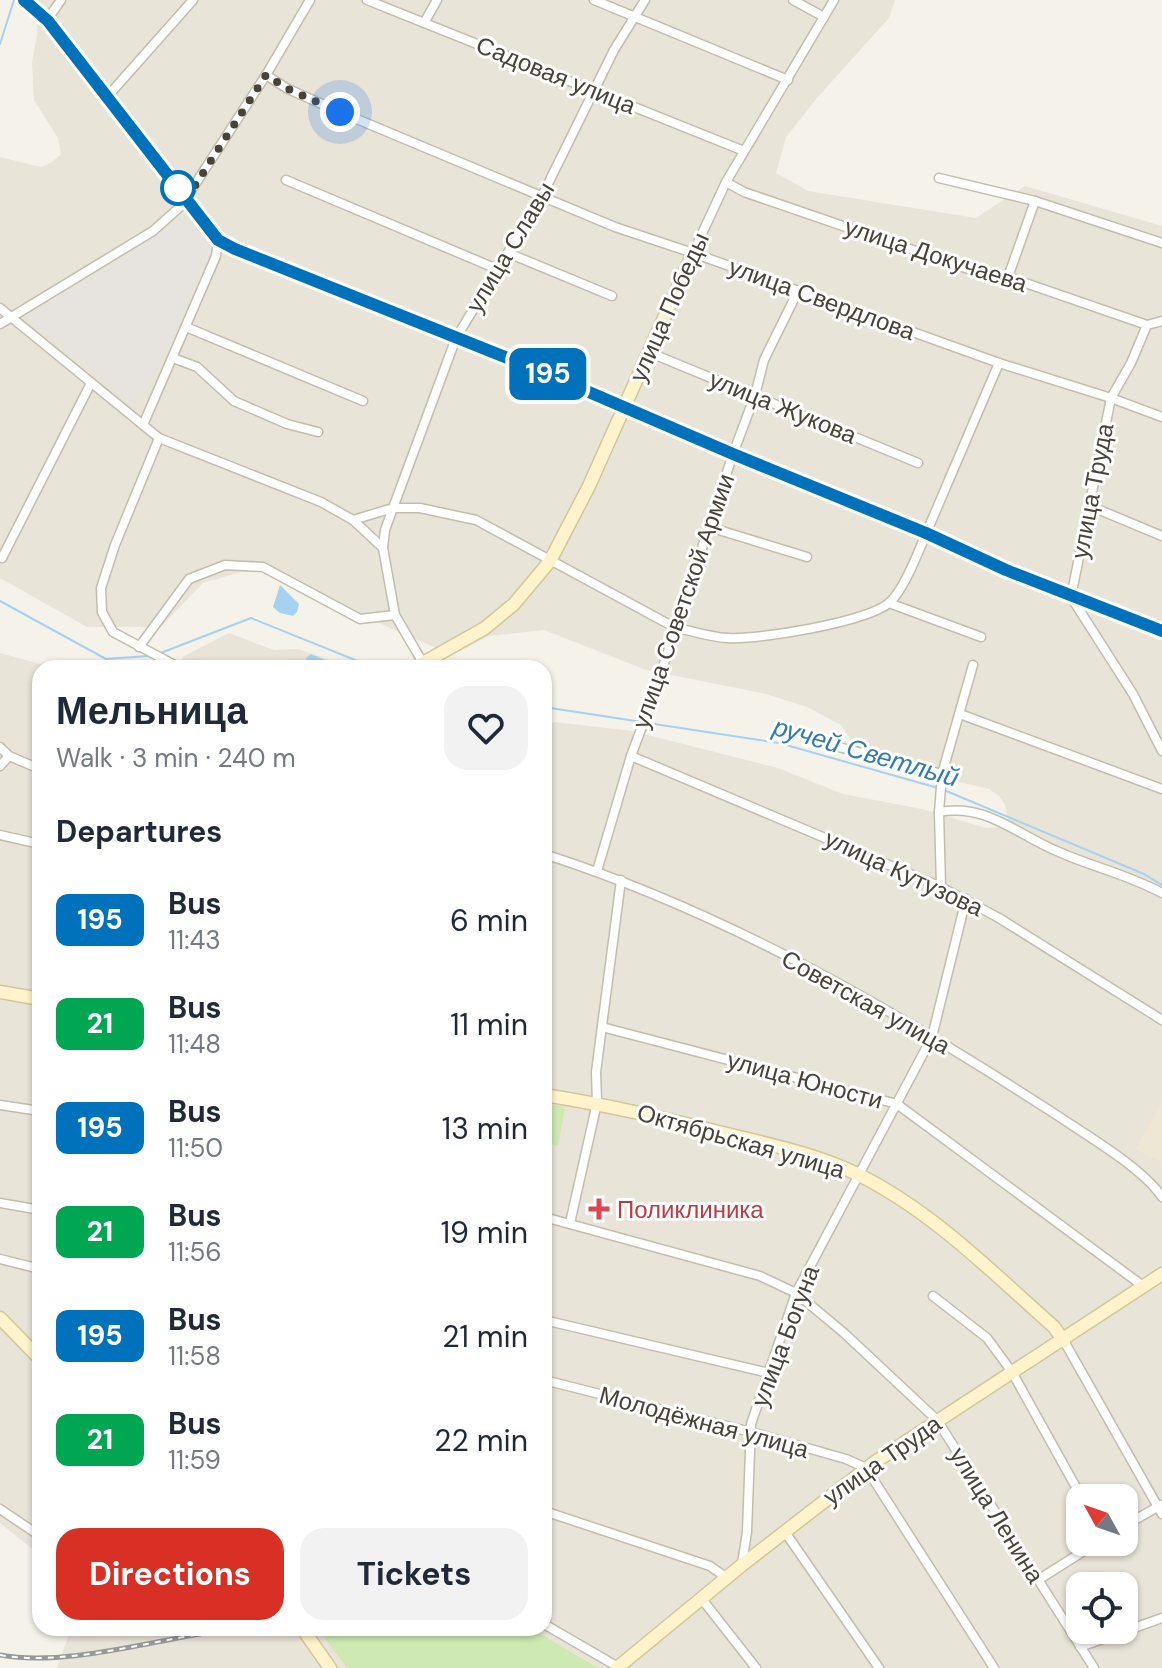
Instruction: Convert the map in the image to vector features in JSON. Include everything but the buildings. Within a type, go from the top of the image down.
[{"type":"street","points":[[24,0],[47,20],[218,240],[625,406],[1071,597],[1162,631]]},
{"type":"street","points":[[47,20],[61,0]]},
{"type":"street","points":[[107,97],[193,0]]},
{"type":"street","points":[[0,324],[153,231],[187,198],[310,0]]},
{"type":"street","name":"Садовая улица","points":[[367,0],[744,151]]},
{"type":"street","points":[[424,23],[437,0]]},
{"type":"street","points":[[594,0],[788,80]]},
{"type":"street","name":"улица Славы","points":[[383,548],[385,530],[456,338],[541,198],[594,89],[645,0]]},
{"type":"street","points":[[793,0],[824,17]]},
{"type":"street","name":"улица Победы","points":[[433,660],[485,628],[514,604],[550,561],[589,486],[726,182],[834,0]]},
{"type":"street","name":"улица Свердлова","points":[[266,75],[288,89],[340,112],[615,227],[999,363],[1162,417]]},
{"type":"street","points":[[939,178],[1035,201],[1162,243]]},
{"type":"street","points":[[286,180],[497,269]]},
{"type":"street","name":"улица Докучаева","points":[[726,182],[744,192],[960,266],[1008,277],[1147,325]]},
{"type":"street","points":[[1008,277],[1035,201]]},
{"type":"street","points":[[143,425],[216,256],[218,240]]},
{"type":"street","points":[[508,253],[612,296]]},
{"type":"street","name":"улица Советской Армии","points":[[597,871],[631,756],[755,395],[764,360],[798,291]]},
{"type":"street","points":[[0,308],[159,438],[321,502],[353,520],[383,548],[395,615],[420,660]]},
{"type":"street","points":[[1147,325],[1162,321]]},
{"type":"street","name":"улица Труда","points":[[1071,597],[1111,398],[1131,363],[1147,325]]},
{"type":"street","points":[[186,327],[363,401]]},
{"type":"street","name":"улица Жукова","points":[[648,352],[918,463]]},
{"type":"street","points":[[173,358],[197,367],[234,401],[287,424],[318,432]]},
{"type":"street","points":[[353,520],[393,508],[420,508],[476,520],[674,627],[729,638],[764,636],[856,617],[889,603],[898,592],[999,363]]},
{"type":"street","points":[[2,558],[91,383]]},
{"type":"street","points":[[159,438],[115,545],[101,588],[102,612],[113,632],[164,660]]},
{"type":"street","points":[[1090,506],[1162,536]]},
{"type":"street","points":[[709,527],[807,557]]},
{"type":"street","points":[[139,647],[189,579],[225,565],[263,567],[360,619],[395,615]]},
{"type":"street","points":[[1071,597],[1133,694],[1162,751]]},
{"type":"street","points":[[889,603],[981,637]]},
{"type":"street","points":[[941,887],[939,812],[942,774],[973,665]]},
{"type":"street","points":[[960,714],[1162,789]]},
{"type":"street","points":[[812,740],[942,774]]},
{"type":"street","points":[[0,747],[9,756],[32,766]]},
{"type":"street","points":[[0,766],[9,756]]},
{"type":"street","name":"улица Кутузова","points":[[631,756],[966,899],[1162,1020]]},
{"type":"street","points":[[939,812],[958,809],[987,815],[1058,852],[1125,875],[1162,893]]},
{"type":"street","points":[[0,835],[32,842]]},
{"type":"street","name":"Советская улица","points":[[552,857],[621,880],[700,913],[932,1037],[1094,1140],[1137,1172],[1162,1197]]},
{"type":"street","points":[[570,1223],[597,1103],[596,1072],[621,880]]},
{"type":"street","name":"улица Богуна","points":[[742,1565],[747,1532],[751,1424],[796,1293],[932,1037],[966,899]]},
{"type":"street","points":[[0,992],[32,998]]},
{"type":"street","name":"улица Юности","points":[[602,1027],[897,1104],[1143,1286]]},
{"type":"street","name":"Октябрьская улица","points":[[552,1096],[597,1103],[799,1152],[859,1175],[952,1237],[1054,1327],[1161,1508]]},
{"type":"street","points":[[0,1105],[32,1110]]},
{"type":"street","points":[[0,1203],[32,1209]]},
{"type":"street","name":"улица Ленина","points":[[552,1219],[760,1276],[796,1293],[844,1333],[937,1420],[1094,1668]]},
{"type":"street","points":[[0,1259],[32,1267]]},
{"type":"street","name":"улица Труда","points":[[618,1668],[866,1468],[1162,1274]]},
{"type":"street","points":[[933,1296],[987,1338],[1012,1372],[1074,1484]]},
{"type":"street","points":[[0,1318],[32,1351]]},
{"type":"street","points":[[552,1322],[769,1373]]},
{"type":"street","name":"Молодёжная улица","points":[[552,1382],[751,1432],[846,1459],[866,1468]]},
{"type":"street","points":[[866,1468],[994,1668]]},
{"type":"street","points":[[1138,1519],[1161,1508]]},
{"type":"street","points":[[0,1509],[32,1531]]},
{"type":"street","points":[[552,1514],[710,1566],[727,1578]]},
{"type":"street","points":[[785,1532],[879,1668]]},
{"type":"street","points":[[1038,1580],[1076,1556]]},
{"type":"street","points":[[701,1598],[756,1668]]},
{"type":"street","points":[[1080,1647],[1162,1618]]},
{"type":"street","points":[[552,1629],[618,1668]]},
{"type":"street","points":[[308,1636],[330,1668]]},
{"type":"shaded area","points":[[37,0],[895,0],[889,18],[786,137],[776,173],[808,191],[976,218],[1025,186],[1162,226],[1162,1668],[57,1668],[68,1636],[552,1636],[552,723],[632,731],[778,768],[843,794],[922,809],[986,828],[1002,827],[1008,820],[1005,805],[989,789],[887,765],[854,745],[841,725],[807,707],[766,694],[646,670],[544,630],[489,636],[452,655],[254,568],[203,583],[161,627],[87,627],[0,578],[0,157],[41,167],[61,154],[58,138],[34,100],[32,63],[37,35]]},
{"type":"shaded area","points":[[183,216],[213,248],[158,368],[134,403],[23,317],[105,269]]},
{"type":"shaded area","points":[[229,633],[274,650],[298,649],[329,660],[181,660]]},
{"type":"shaded area","points":[[0,653],[32,662],[32,1549],[0,1523]]},
{"type":"shaded area","points":[[1162,1101],[1162,1163],[1136,1149]]},
{"type":"green space","points":[[552,1105],[565,1107],[558,1146],[552,1144]]},
{"type":"green space","points":[[323,1636],[544,1636],[598,1668],[347,1668]]},
{"type":"water","points":[[280,585],[299,604],[293,616],[280,613],[273,607]]},
{"type":"water","points":[[311,654],[325,660],[306,660]]},
{"type":"waterway","name":"ручей Светлый","points":[[0,44],[14,0]]},
{"type":"waterway","name":"ручей Светлый","points":[[0,601],[106,659],[148,656]]},
{"type":"waterway","name":"ручей Светлый","points":[[158,654],[251,618],[355,660]]},
{"type":"waterway","name":"ручей Светлый","points":[[552,708],[642,722]]},
{"type":"waterway","name":"ручей Светлый","points":[[648,723],[779,743],[938,788]]},
{"type":"waterway","name":"ручей Светлый","points":[[944,790],[1144,874],[1162,885]]},
{"type":"railway","points":[[0,1655],[23,1658],[74,1656],[189,1636]]},
{"type":"bus line","name":"195","points":[[24,0],[48,21],[218,240],[597,394],[1071,597],[1162,631]]},
{"type":"place","name":"Поликлиника","points":[[599,1209]]},
{"type":"route","points":[[178,188],[187,198],[266,75],[288,89],[340,112]]}]
